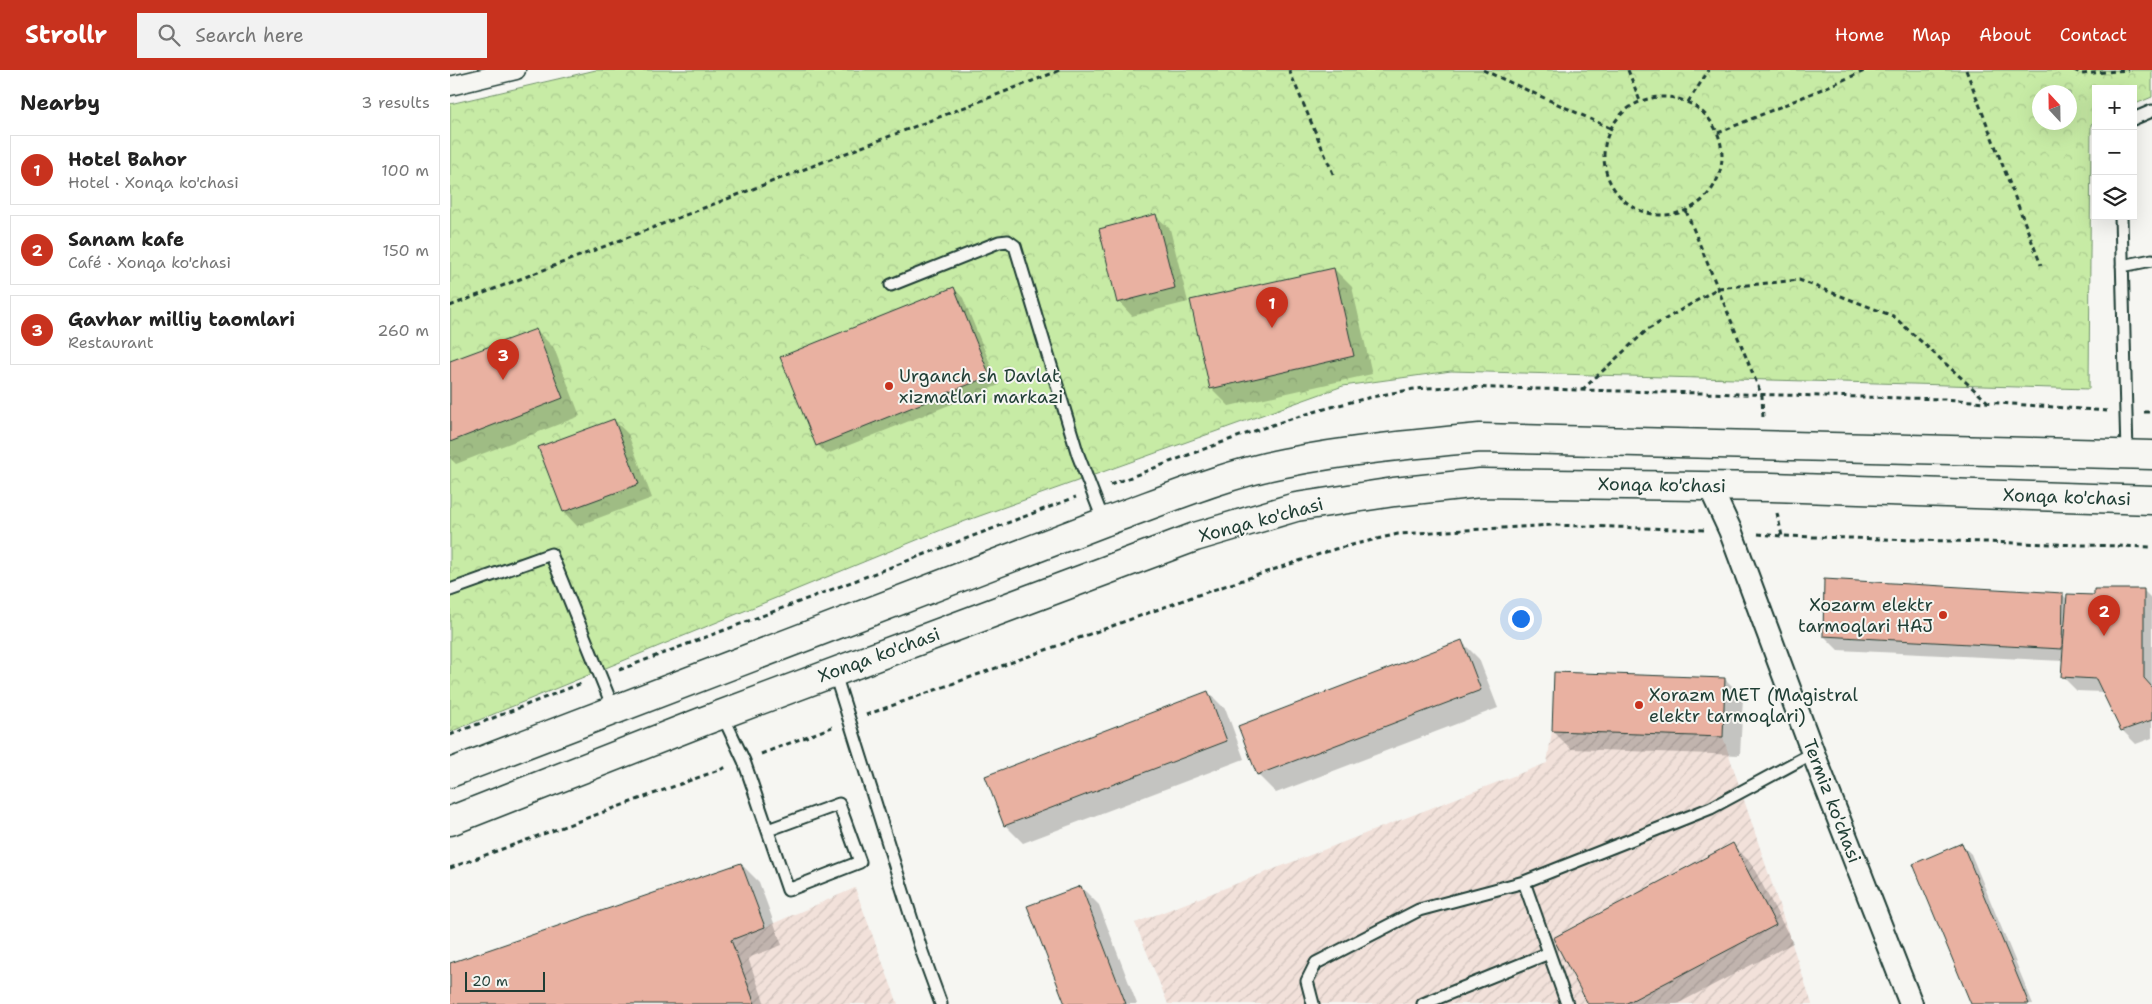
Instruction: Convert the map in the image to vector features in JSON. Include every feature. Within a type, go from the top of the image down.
[{"type":"main road","points":[[450,773],[1104,522],[1208,484],[1283,464],[1377,448],[1480,438],[2139,454]]},
{"type":"main road","name":"Xonqa ko'chasi","points":[[450,821],[713,717],[1195,537],[1296,507],[1394,492],[1480,483],[1710,487],[2152,500]]},
{"type":"main road","points":[[689,682],[713,717]]},
{"type":"street","points":[[450,86],[516,70]]},
{"type":"street","name":"Termiz ko'chasi","points":[[1710,487],[1730,530],[1813,753],[1911,1004]]},
{"type":"lane","points":[[2137,117],[2152,111]]},
{"type":"lane","points":[[2121,220],[2122,266],[2139,454]]},
{"type":"lane","points":[[891,286],[999,242],[1008,241],[1015,246],[1078,455],[1104,522]]},
{"type":"lane","points":[[2122,266],[2152,260]]},
{"type":"lane","points":[[450,590],[552,554],[614,710]]},
{"type":"lane","points":[[834,672],[922,952],[941,1004]]},
{"type":"lane","points":[[713,717],[744,761],[788,890],[860,862],[838,804],[768,830]]},
{"type":"lane","points":[[1313,1004],[1308,981],[1316,963],[1419,910],[1524,882],[1711,808],[1813,753]]},
{"type":"lane","points":[[1524,882],[1567,1004]]},
{"type":"lane","points":[[1423,1004],[1549,953]]},
{"type":"path","points":[[450,306],[1061,70]]},
{"type":"path","points":[[1288,70],[1334,176]]},
{"type":"path","points":[[1483,70],[1610,128]]},
{"type":"path","points":[[1628,70],[1640,101]]},
{"type":"path","points":[[1688,102],[1709,70]]},
{"type":"path","points":[[1718,133],[1867,70]]},
{"type":"path","points":[[1966,70],[2041,265]]},
{"type":"path","points":[[2074,70],[2082,74],[2128,70]]},
{"type":"path","points":[[1658,97],[1677,98],[1688,102],[1708,117],[1718,133],[1723,151],[1721,169],[1714,186],[1702,201],[1686,211],[1666,215],[1645,212],[1627,203],[1613,188],[1605,169],[1604,148],[1610,128],[1623,112],[1640,101],[1658,97]]},
{"type":"path","points":[[1686,211],[1762,396]]},
{"type":"path","points":[[1581,391],[1647,330],[1718,288],[1799,280],[1893,316],[1989,403]]},
{"type":"path","points":[[450,868],[1195,596],[1335,549],[1398,534],[1553,525],[1730,530],[1782,536],[2152,547]]},
{"type":"shaded area","points":[[1552,731],[1723,737],[1812,1004],[1168,1004],[1135,923],[1547,763]]},
{"type":"shaded area","points":[[741,863],[765,927],[855,888],[898,1004],[450,1004],[450,963]]},
{"type":"green space","points":[[596,70],[2152,70],[2152,97],[2137,103],[2137,85],[2092,85],[2089,389],[1451,371],[1343,386],[946,528],[450,732],[450,104]]},
{"type":"building","points":[[1156,214],[1175,288],[1117,303],[1099,229]]},
{"type":"building","points":[[1334,268],[1354,356],[1210,389],[1190,300]]},
{"type":"building","points":[[954,287],[990,376],[816,446],[780,357]]},
{"type":"building","points":[[536,329],[563,398],[450,442],[450,361]]},
{"type":"building","points":[[614,419],[639,484],[563,512],[538,447]]},
{"type":"building","name":"Xozarm elektr tarmoqlari HAJ","points":[[1824,579],[2063,593],[2062,649],[1823,636]]},
{"type":"building","points":[[2094,589],[2144,589],[2144,678],[2152,687],[2152,720],[2121,731],[2096,679],[2061,677],[2067,594],[2094,595]]},
{"type":"building","points":[[1462,640],[1481,690],[1257,775],[1238,726]]},
{"type":"building","name":"Xorazm MET (Magistral elektr tarmoqlari)","points":[[1554,672],[1725,678],[1723,737],[1552,731]]},
{"type":"building","points":[[1208,691],[1227,741],[1004,826],[985,776]]},
{"type":"building","points":[[1733,843],[1776,925],[1625,1004],[1588,1004],[1553,938]]},
{"type":"building","points":[[1962,843],[2029,1004],[1971,1004],[1913,864]]},
{"type":"building","points":[[741,863],[765,927],[731,940],[755,1004],[450,1004],[450,963]]},
{"type":"building","points":[[1081,886],[1126,1004],[1065,1004],[1027,906]]},
{"type":"place","name":"Hotel Bahor","points":[[1272,328]]},
{"type":"place","name":"Gavhar milliy taomlari","points":[[503,380]]},
{"type":"place","name":"Urganch sh Davlat xizmatlari markazi","points":[[889,386]]},
{"type":"place","name":"Xozarm elektr tarmoqlari HAJ","points":[[1943,615]]},
{"type":"place","name":"Sanam kafe","points":[[2104,636]]},
{"type":"place","name":"Xorazm MET (Magistral elektr tarmoqlari)","points":[[1639,705]]}]
